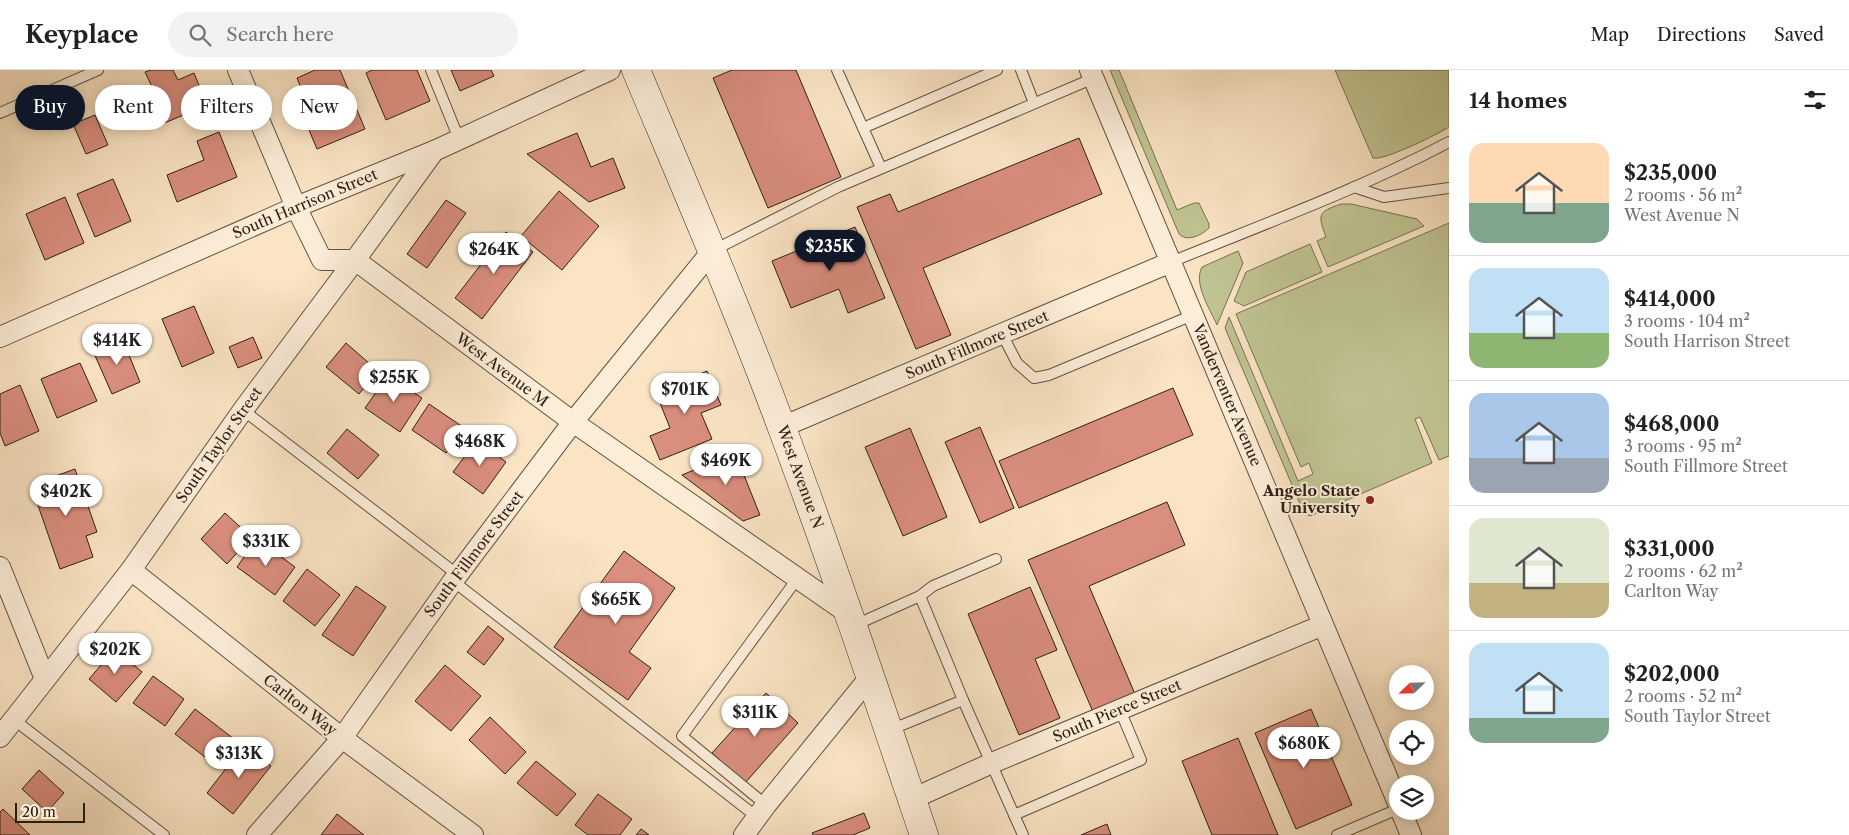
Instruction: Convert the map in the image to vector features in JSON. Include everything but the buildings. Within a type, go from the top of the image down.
[{"type":"main road","name":"West Avenue N","points":[[636,70],[712,250],[782,427],[851,620],[924,835]]},
{"type":"street","points":[[238,70],[296,206],[322,260],[355,260]]},
{"type":"street","name":"South Harrison Street","points":[[0,337],[296,206],[434,151],[610,70]]},
{"type":"street","name":"Vanderventer Avenue","points":[[1092,74],[1389,782]]},
{"type":"street","name":"South Taylor Street","points":[[0,737],[131,570],[243,410],[434,151]]},
{"type":"street","name":"South Fillmore Street","points":[[256,835],[342,738],[455,578],[573,422],[712,250]]},
{"type":"street","name":"West Avenue M","points":[[355,260],[573,422],[797,579],[851,620]]},
{"type":"street","name":"South Fillmore Street","points":[[782,427],[1171,262]]},
{"type":"street","points":[[0,567],[45,679]]},
{"type":"street","name":"Carlton Way","points":[[131,570],[342,738],[473,835]]},
{"type":"street","name":"South Pierce Street","points":[[912,800],[992,763],[1323,624]]},
{"type":"street","points":[[744,835],[870,677]]},
{"type":"street","points":[[1405,820],[1411,835]]},
{"type":"lane","points":[[0,113],[98,70]]},
{"type":"lane","points":[[431,70],[459,139]]},
{"type":"lane","points":[[837,70],[881,168]]},
{"type":"lane","points":[[863,128],[997,70]]},
{"type":"lane","points":[[1021,70],[1034,103]]},
{"type":"lane","points":[[712,250],[838,187],[1034,103],[1092,74]]},
{"type":"lane","points":[[1171,262],[1354,187],[1449,142]]},
{"type":"lane","points":[[1354,187],[1384,196],[1449,188]]},
{"type":"lane","points":[[1002,334],[1017,363],[1034,378],[1049,375],[1193,315]]},
{"type":"lane","points":[[243,410],[455,578],[762,811]]},
{"type":"lane","points":[[851,620],[920,596],[933,586],[996,559]]},
{"type":"lane","points":[[762,811],[682,736],[797,579]]},
{"type":"lane","points":[[920,596],[1022,835]]},
{"type":"lane","points":[[889,730],[963,700]]},
{"type":"lane","points":[[1014,815],[1141,760],[1120,710]]},
{"type":"lane","points":[[14,719],[164,835]]},
{"type":"lane","points":[[1337,835],[1389,813]]},
{"type":"green space","points":[[1110,70],[1119,70],[1177,210],[1194,203],[1199,203],[1209,224],[1209,228],[1202,233],[1190,238],[1179,234]]},
{"type":"green space","points":[[1335,70],[1449,70],[1449,127],[1399,151],[1379,158],[1373,158]]},
{"type":"green space","points":[[1341,204],[1351,204],[1417,219],[1424,226],[1328,267],[1317,241],[1326,237],[1321,215],[1327,209]]},
{"type":"green space","points":[[1449,223],[1449,456],[1439,460],[1420,417],[1415,419],[1432,463],[1310,516],[1304,513],[1225,328],[1229,317],[1298,481],[1313,474],[1309,463],[1301,467],[1236,314]]},
{"type":"green space","points":[[1310,244],[1322,272],[1244,306],[1234,301],[1246,272]]},
{"type":"green space","points":[[1238,251],[1243,263],[1217,325],[1201,289],[1200,274],[1202,267]]},
{"type":"place","name":"Angelo State University","points":[[1370,500]]}]
